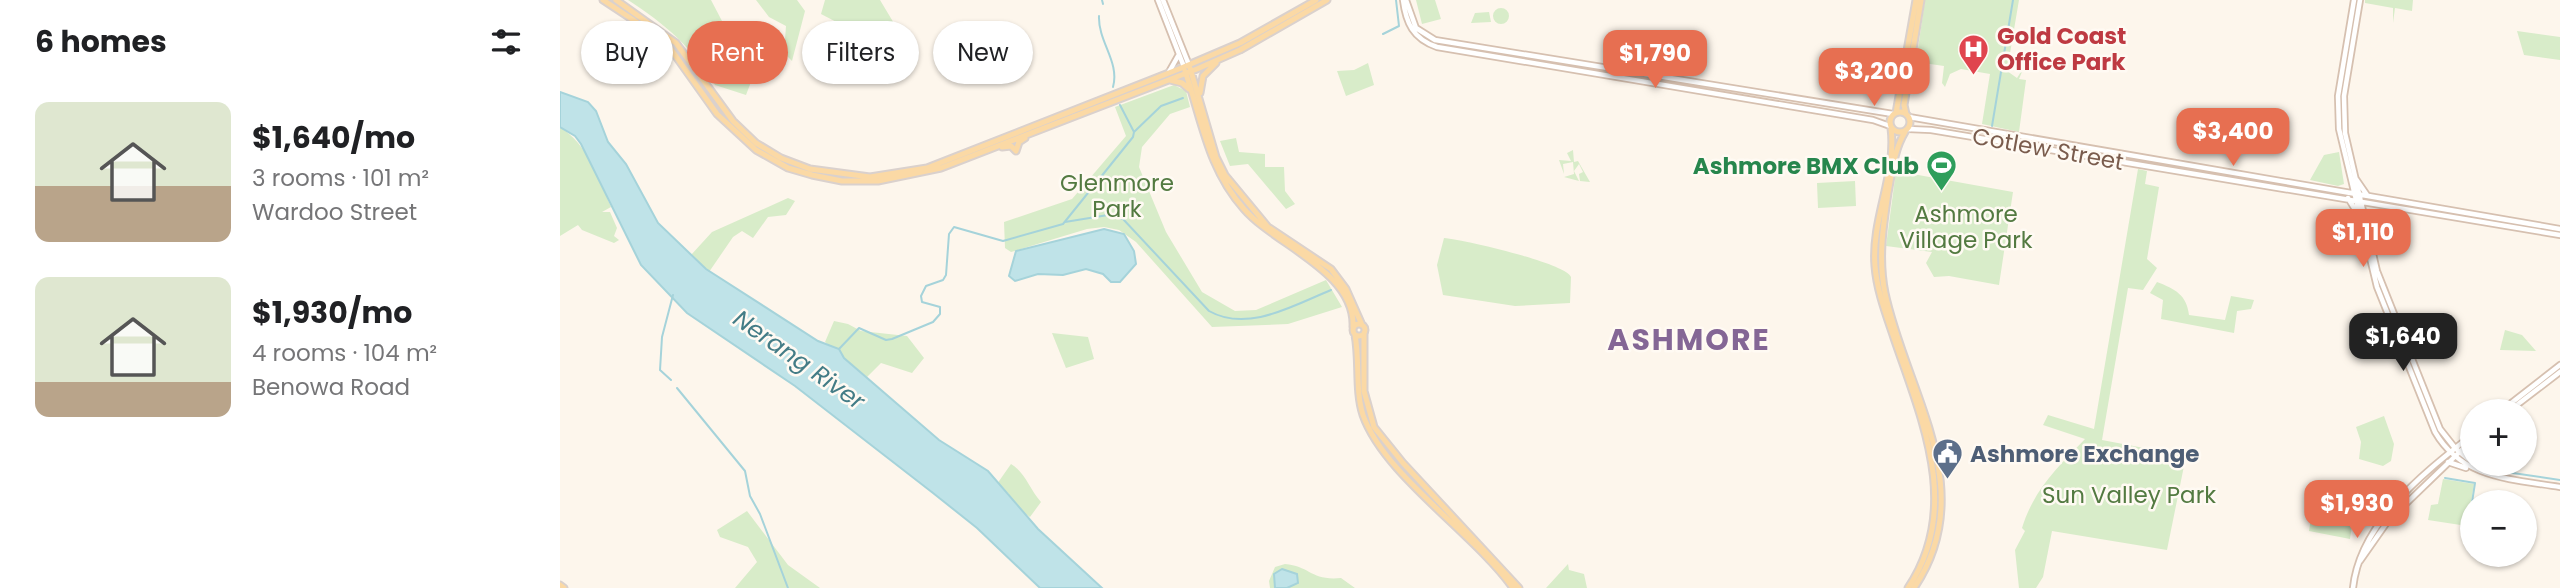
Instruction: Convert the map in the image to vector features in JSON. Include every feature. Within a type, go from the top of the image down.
[{"type":"main road","points":[[603,0],[656,35],[683,63],[717,114],[756,150],[788,167],[842,181],[891,180],[932,171],[994,148],[1167,77],[1181,55]]},
{"type":"main road","points":[[616,0],[676,43],[733,121],[748,137],[792,163],[827,173],[870,177],[919,170],[1222,58],[1327,0]]},
{"type":"main road","points":[[1161,0],[1181,55],[1200,96],[1216,157],[1225,175],[1268,227],[1331,269],[1346,289],[1364,334],[1364,391],[1374,427],[1403,463],[1519,588]]},
{"type":"main road","points":[[1188,69],[1196,62],[1240,43],[1316,0]]},
{"type":"main road","points":[[1404,0],[1416,28],[1435,40],[1908,115]]},
{"type":"main road","points":[[1404,0],[1405,17],[1414,34],[1437,47],[1862,118],[1891,127],[1897,132],[1907,130]]},
{"type":"main road","points":[[1908,588],[1930,541],[1936,491],[1930,449],[1875,272],[1876,237],[1892,145],[1891,127],[1916,0]]},
{"type":"main road","points":[[1914,588],[1936,541],[1942,497],[1935,446],[1886,298],[1882,229],[1894,158],[1907,130],[1905,101],[1921,0]]},
{"type":"main road","points":[[2354,0],[2338,104],[2353,178],[2382,288],[2438,424],[2454,452],[2460,455]]},
{"type":"main road","points":[[2360,0],[2343,110],[2353,178],[2360,197],[2360,217],[2386,310],[2435,432],[2460,457]]},
{"type":"main road","points":[[1181,55],[1196,62]]},
{"type":"main road","points":[[1200,96],[1203,76],[1222,58]]},
{"type":"main road","points":[[1188,69],[1191,91],[1210,156],[1231,192],[1272,237],[1329,274],[1343,294],[1353,317],[1360,403],[1369,429],[1390,457],[1513,588]]},
{"type":"main road","points":[[1167,77],[1182,83],[1191,91]]},
{"type":"main road","name":"Cotlew Street","points":[[1908,115],[2329,190],[2560,235]]},
{"type":"main road","name":"Cotlew Street","points":[[1907,130],[1923,128],[2348,198],[2360,197],[2492,216],[2560,229]]},
{"type":"main road","points":[[994,148],[1011,146],[1016,151],[1019,142],[1030,134]]},
{"type":"main road","points":[[2329,190],[2345,188],[2353,178]]},
{"type":"main road","points":[[2348,198],[2360,217]]},
{"type":"main road","points":[[2492,216],[2493,221],[2502,225]]},
{"type":"main road","points":[[1353,327],[1362,325]]},
{"type":"main road","points":[[1355,335],[1364,334]]},
{"type":"main road","points":[[2516,399],[2560,365]]},
{"type":"main road","points":[[2525,399],[2560,372]]},
{"type":"main road","points":[[2353,588],[2362,550],[2377,526],[2460,446]]},
{"type":"main road","points":[[2354,576],[2376,535],[2460,448]]},
{"type":"main road","points":[[2445,464],[2452,462],[2460,465]]},
{"type":"main road","points":[[2494,476],[2560,487]]},
{"type":"green space","points":[[628,0],[711,0],[722,21],[687,21],[687,48],[673,34],[673,21],[658,21]]},
{"type":"green space","points":[[756,0],[797,0],[805,11],[792,61],[788,57],[788,21],[777,21],[769,17]]},
{"type":"green space","points":[[825,0],[880,0],[893,21],[834,21],[821,14]]},
{"type":"green space","points":[[1416,0],[1435,0],[1441,19],[1422,24]]},
{"type":"green space","points":[[1925,0],[2019,0],[2007,71],[2017,78],[2024,67],[2019,79],[2026,80],[2019,132],[1982,124],[1990,74],[1961,69],[1950,74],[1945,87],[1942,83],[1944,66],[1916,62]]},
{"type":"green space","points":[[2365,0],[2413,0],[2412,11],[2395,8],[2393,23],[2393,8],[2365,3]]},
{"type":"green space","points":[[1501,8],[1509,16],[1501,24],[1493,16]]},
{"type":"green space","points":[[1489,12],[1491,22],[1471,23],[1475,13]]},
{"type":"green space","points":[[2517,31],[2560,37],[2560,60],[2524,55]]},
{"type":"green space","points":[[1368,63],[1374,85],[1346,96],[1337,71],[1354,70]]},
{"type":"green space","points":[[714,84],[750,84],[746,95]]},
{"type":"green space","name":"Glenmore Park","points":[[1174,85],[1186,91],[1190,107],[1170,114],[1142,147],[1139,167],[1166,232],[1202,292],[1235,311],[1256,310],[1326,280],[1342,307],[1288,324],[1212,327],[1136,242],[1119,230],[1104,227],[1087,229],[1011,252],[1005,248],[1004,222],[1072,199],[1126,136],[1115,107]]},
{"type":"green space","points":[[560,127],[578,143],[597,173],[611,207],[602,212],[610,212],[617,228],[614,236],[619,240],[614,243],[582,230],[578,225],[560,236]]},
{"type":"green space","points":[[1236,138],[1239,152],[1265,154],[1265,167],[1284,167],[1285,191],[1295,204],[1286,209],[1248,164],[1230,166],[1220,141]]},
{"type":"green space","points":[[1573,150],[1574,162],[1578,161],[1590,182],[1580,181],[1579,174],[1583,172],[1579,164],[1574,171],[1579,181],[1564,177],[1574,174],[1573,162],[1563,164],[1564,174],[1559,160],[1571,161],[1567,153]]},
{"type":"green space","points":[[2339,152],[2344,184],[2338,186],[2310,180],[2324,155]]},
{"type":"green space","name":"Sun Valley Park","points":[[2138,169],[2147,171],[2145,184],[2159,187],[2147,259],[2157,268],[2143,290],[2128,288],[2102,440],[2186,456],[2167,550],[2052,531],[2043,577],[2036,588],[2019,588],[2015,550],[2025,531],[2022,528],[2027,514],[2048,479],[2085,439],[2043,425],[2048,415],[2094,429]]},
{"type":"green space","name":"Ashmore Village Park","points":[[1896,171],[2013,192],[1999,285],[1949,276],[1934,277],[1926,263],[1932,252],[1886,246]]},
{"type":"green space","points":[[1855,181],[1856,206],[1818,208],[1817,183]]},
{"type":"green space","points":[[788,198],[795,201],[786,215],[768,217],[753,238],[742,231],[733,237],[709,272],[691,255],[712,232]]},
{"type":"green space","points":[[2351,214],[2360,248],[2344,255]]},
{"type":"green space","points":[[1444,238],[1513,253],[1565,271],[1571,277],[1570,303],[1515,306],[1443,295],[1437,265]]},
{"type":"green space","points":[[2157,282],[2183,298],[2189,315],[2225,320],[2231,296],[2254,300],[2251,309],[2237,311],[2234,333],[2161,319],[2163,300],[2150,293]]},
{"type":"green space","points":[[834,321],[861,331],[907,336],[924,358],[912,373],[881,363],[867,377],[825,342]]},
{"type":"green space","points":[[2505,330],[2522,335],[2536,351],[2500,350]]},
{"type":"green space","points":[[1052,333],[1088,337],[1094,359],[1066,368]]},
{"type":"green space","points":[[2384,416],[2394,444],[2391,461],[2383,466],[2359,459],[2361,442],[2356,427]]},
{"type":"green space","points":[[1011,464],[1020,472],[1041,502],[1030,517],[1007,500],[1009,494],[997,484]]},
{"type":"green space","points":[[2443,479],[2474,484],[2473,490],[2460,490],[2460,525],[2428,520],[2431,505],[2438,504]]},
{"type":"green space","points":[[2313,506],[2354,513],[2350,539],[2309,531]]},
{"type":"green space","points":[[747,511],[788,565],[820,588],[735,588],[757,562],[748,547],[720,537],[717,530]]},
{"type":"green space","points":[[1285,564],[1323,577],[1341,578],[1355,588],[1270,588],[1269,581],[1275,567]]},
{"type":"green space","points":[[1568,564],[1569,570],[1584,574],[1587,588],[1546,588]]},
{"type":"water","name":"Nerang River","points":[[560,92],[588,102],[596,111],[608,142],[626,164],[658,223],[706,269],[818,341],[839,349],[844,358],[939,440],[988,471],[1038,529],[1102,588],[1040,588],[977,528],[933,493],[795,386],[687,313],[641,265],[581,144],[575,136],[560,127]]},
{"type":"water","points":[[1104,229],[1124,234],[1134,251],[1136,264],[1120,282],[1111,282],[1103,274],[1086,269],[1063,275],[1038,274],[1015,281],[1009,276],[1016,251]]},
{"type":"water","points":[[1282,569],[1297,574],[1298,583],[1287,588],[1275,588],[1274,574]]},
{"type":"waterway","points":[[1102,0],[1103,4]]},
{"type":"waterway","points":[[1383,34],[1399,26],[1396,0]]},
{"type":"waterway","points":[[1992,126],[2013,0]]},
{"type":"waterway","points":[[1099,16],[1102,35],[1114,69],[1113,87]]},
{"type":"waterway","points":[[1134,132],[1161,106],[1183,98]]},
{"type":"waterway","points":[[839,349],[859,328],[886,340],[933,322],[940,314],[940,307],[922,302],[921,296],[926,286],[943,280],[946,275],[949,234],[954,227],[1003,241],[1063,224],[1133,137],[1134,132],[1120,105]]},
{"type":"waterway","points":[[1065,222],[1108,215],[1123,219],[1209,311],[1224,317],[1255,318],[1271,314],[1331,290]]},
{"type":"waterway","points":[[671,380],[660,370],[662,337],[673,295]]},
{"type":"waterway","points":[[677,388],[745,471],[750,496],[760,514],[788,588]]},
{"type":"waterway","points":[[2533,476],[2560,480]]},
{"type":"waterway","points":[[2445,478],[2475,483],[2474,490]]},
{"type":"place","name":"Gold Coast Office Park","points":[[1974,76]]},
{"type":"place","name":"Ashmore BMX Club","points":[[1942,193]]},
{"type":"place","name":"Ashmore Exchange","points":[[1947,481]]},
{"type":"district","name":"ASHMORE","points":[[1689,340]]}]
